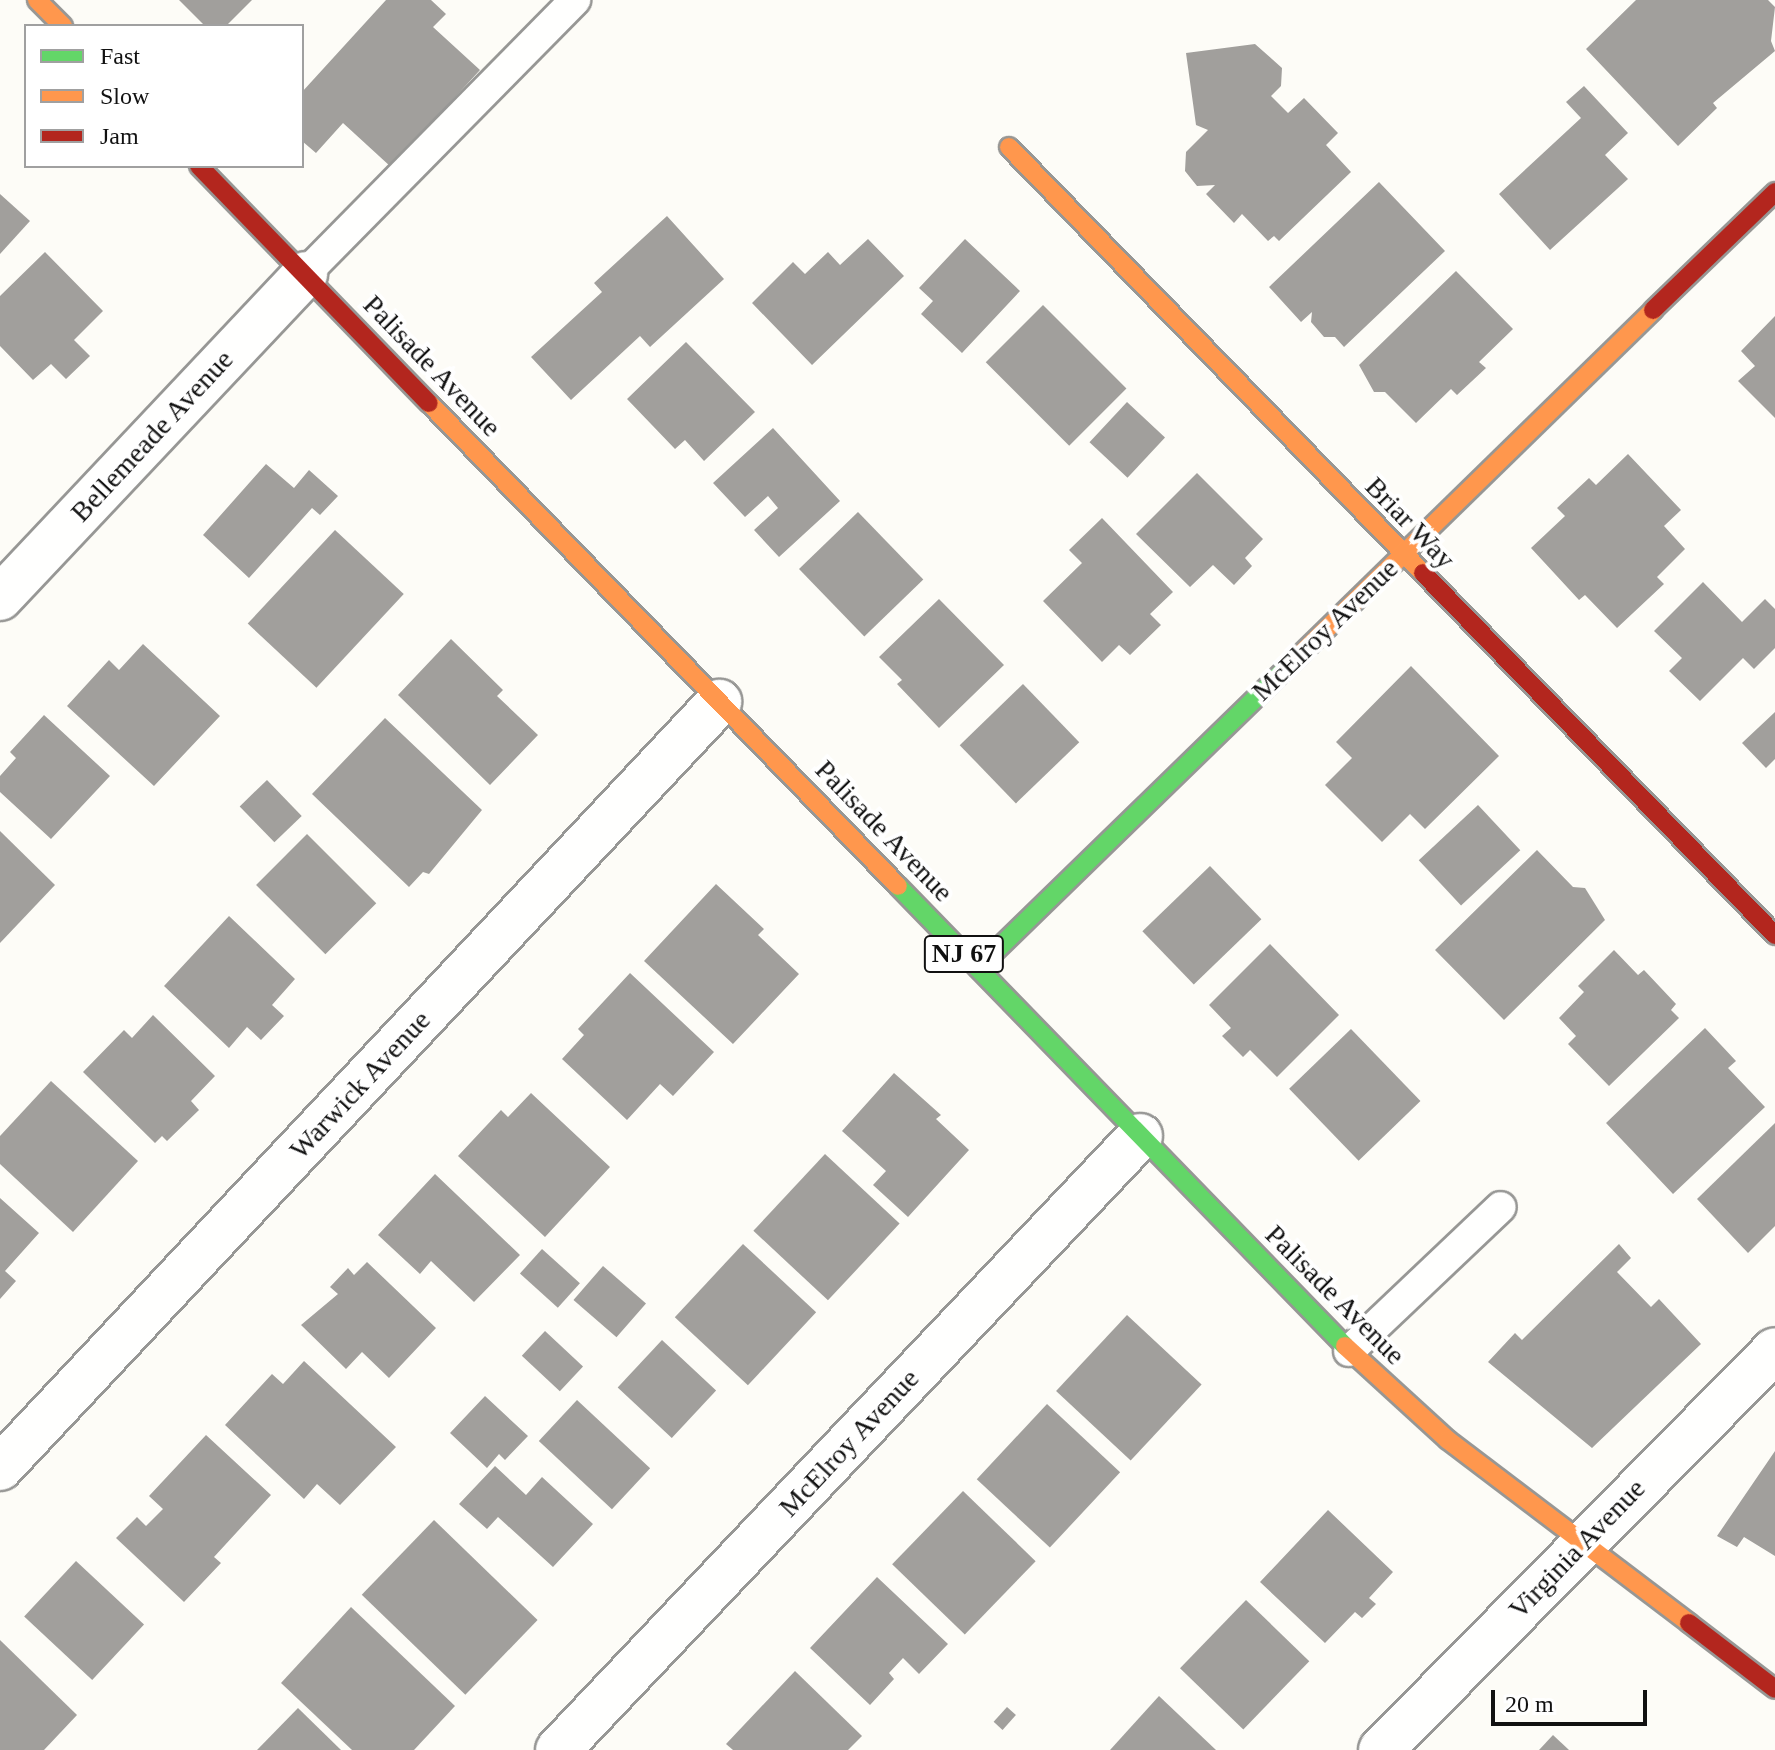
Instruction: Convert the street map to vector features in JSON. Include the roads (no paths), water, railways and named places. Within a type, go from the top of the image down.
[{"type":"main road","points":[[37,0],[61,24]]},
{"type":"main road","name":"Briar Way","points":[[1009,147],[1402,555],[1775,935]]},
{"type":"main road","name":"Palisade Avenue","points":[[201,168],[1349,1351],[1448,1440],[1775,1689]]},
{"type":"main road","name":"McElroy Avenue","points":[[978,968],[1775,192]]},
{"type":"street","name":"Bellemeade Avenue","points":[[0,598],[305,274]]},
{"type":"street","name":"Warwick Avenue","points":[[0,1468],[719,702]]},
{"type":"street","name":"McElroy Avenue","points":[[558,1750],[1140,1136]]},
{"type":"street","name":"Virginia Avenue","points":[[1381,1750],[1775,1350]]},
{"type":"lane","points":[[305,274],[575,0]]},
{"type":"lane","points":[[1349,1351],[1501,1207]]}]
